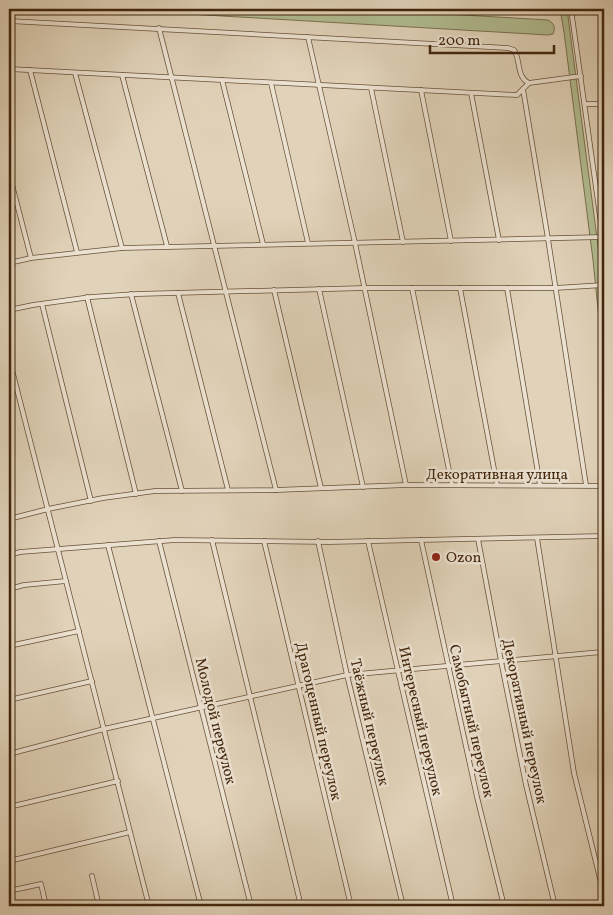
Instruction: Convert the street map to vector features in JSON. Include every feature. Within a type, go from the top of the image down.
[{"type":"street","points":[[571,9],[604,246]]},
{"type":"street","points":[[9,20],[508,48],[514,50],[517,54],[521,76],[529,83]]},
{"type":"street","points":[[158,28],[276,490]]},
{"type":"street","points":[[308,37],[355,242],[406,485]]},
{"type":"street","points":[[9,69],[517,95],[529,83],[581,76]]},
{"type":"street","points":[[30,70],[77,252]]},
{"type":"street","points":[[75,72],[122,248]]},
{"type":"street","points":[[122,75],[167,246]]},
{"type":"street","points":[[222,80],[263,244]]},
{"type":"street","points":[[271,83],[308,244]]},
{"type":"street","points":[[370,88],[403,242]]},
{"type":"street","name":"Декоративная улица","points":[[9,519],[48,509],[155,491],[276,490],[406,485],[586,486],[523,89]]},
{"type":"street","points":[[422,90],[451,241]]},
{"type":"street","points":[[471,93],[499,240]]},
{"type":"street","points":[[585,104],[604,104]]},
{"type":"street","points":[[9,173],[31,258]]},
{"type":"street","points":[[9,263],[77,252],[167,246],[603,238]]},
{"type":"street","points":[[9,310],[87,297],[131,294],[364,288],[555,288],[604,285]]},
{"type":"street","points":[[412,288],[452,485]]},
{"type":"street","points":[[460,288],[497,485]]},
{"type":"street","points":[[507,288],[540,485]]},
{"type":"street","points":[[319,289],[363,487]]},
{"type":"street","points":[[274,290],[322,488]]},
{"type":"street","points":[[178,293],[228,490]]},
{"type":"street","points":[[131,294],[182,491]]},
{"type":"street","points":[[87,297],[136,494]]},
{"type":"street","points":[[42,304],[91,501]]},
{"type":"street","points":[[9,358],[149,906]]},
{"type":"street","points":[[586,486],[604,486]]},
{"type":"street","points":[[9,554],[175,540],[318,542],[604,536]]},
{"type":"street","points":[[537,538],[574,773],[604,895]]},
{"type":"street","name":"Декоративный переулок","points":[[478,539],[500,661],[526,785],[555,906]]},
{"type":"street","points":[[212,540],[301,906]]},
{"type":"street","name":"Самобытный переулок","points":[[421,540],[479,806],[504,906]]},
{"type":"street","name":"Молодой переулок","points":[[159,541],[251,906]]},
{"type":"street","name":"Драгоценный переулок","points":[[264,541],[351,906]]},
{"type":"street","name":"Интересный переулок","points":[[368,541],[454,906]]},
{"type":"street","name":"Таёжный переулок","points":[[318,542],[347,675],[403,906]]},
{"type":"street","points":[[108,545],[201,906]]},
{"type":"street","points":[[9,589],[24,585],[66,581]]},
{"type":"street","points":[[9,646],[79,631]]},
{"type":"street","points":[[9,754],[104,729],[347,675],[602,652]]},
{"type":"street","points":[[9,700],[92,681]]},
{"type":"street","points":[[9,807],[118,781]]},
{"type":"street","points":[[9,861],[130,832]]},
{"type":"street","points":[[92,876],[99,906]]},
{"type":"street","points":[[9,891],[41,884],[46,906]]},
{"type":"green space","points":[[102,9],[362,9],[548,20],[553,24],[554,30],[553,34],[548,35]]},
{"type":"green space","points":[[560,9],[567,9],[600,261],[604,301],[604,368],[593,260]]},
{"type":"place","name":"Ozon","points":[[436,557]]}]
